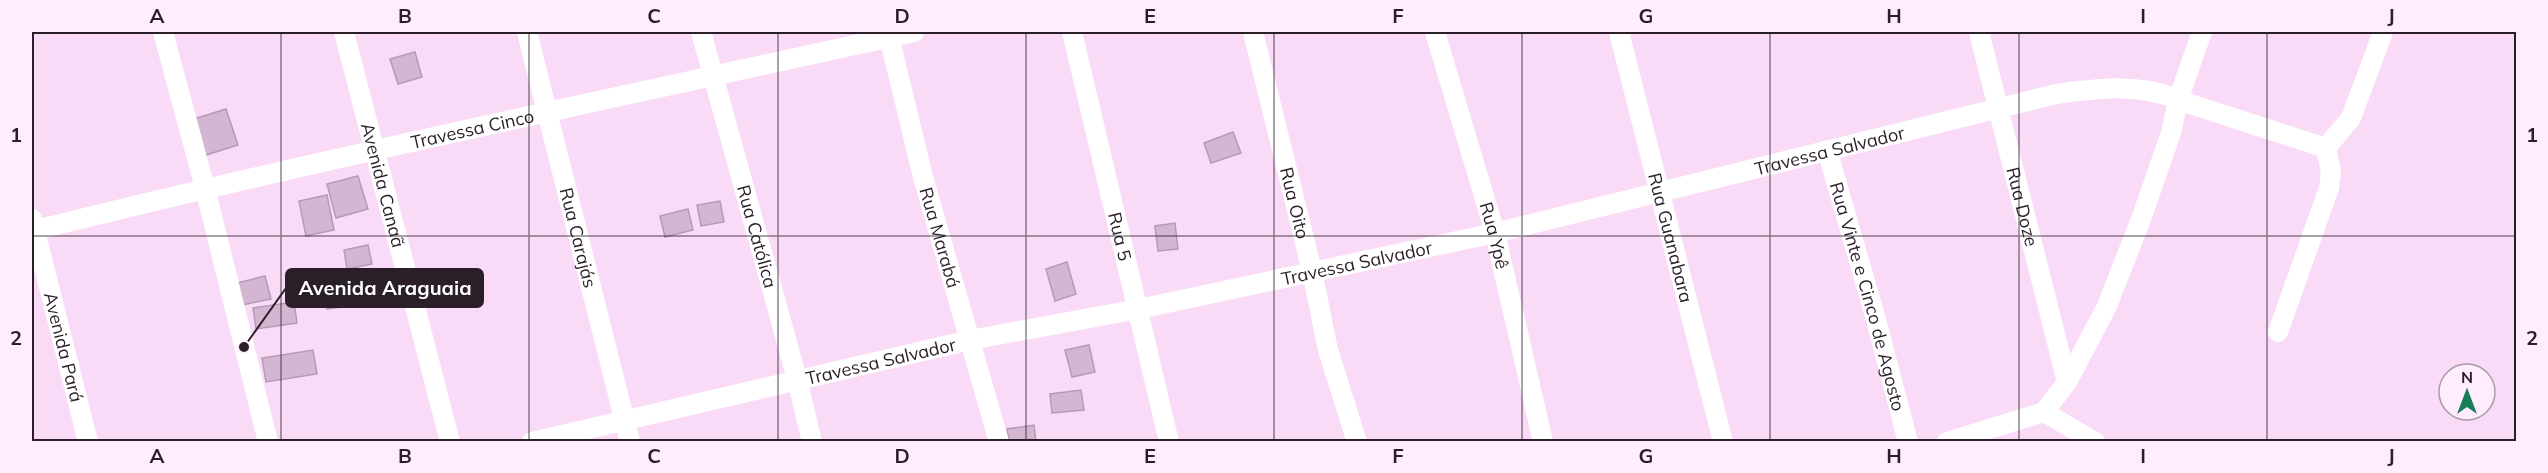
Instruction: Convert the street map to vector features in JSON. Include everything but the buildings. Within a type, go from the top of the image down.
[{"type":"street","points":[[163,32],[205,188],[268,441]]},
{"type":"street","name":"Avenida Canaã","points":[[344,32],[450,441]]},
{"type":"street","name":"Rua Carajás","points":[[528,32],[630,441]]},
{"type":"street","name":"Rua Católica","points":[[701,32],[812,441]]},
{"type":"street","name":"Travessa Cinco","points":[[32,227],[712,76],[889,34],[915,32]]},
{"type":"street","name":"Rua 5","points":[[1072,32],[1169,441]]},
{"type":"street","name":"Rua Oito","points":[[1253,32],[1312,271],[1328,350],[1357,441]]},
{"type":"street","name":"Rua Ypê","points":[[1435,32],[1495,233],[1543,441]]},
{"type":"street","name":"Rua Guanabara","points":[[1619,32],[1723,441]]},
{"type":"street","name":"Rua Doze","points":[[1979,32],[2000,108],[2067,382]]},
{"type":"street","points":[[1947,441],[2044,412],[2067,382],[2107,306],[2137,230],[2202,32]]},
{"type":"street","points":[[2278,332],[2329,188],[2331,172],[2326,148],[2351,118],[2383,32]]},
{"type":"street","name":"Rua Marabá","points":[[889,34],[923,177],[999,441]]},
{"type":"street","name":"Travessa Salvador","points":[[532,441],[970,339],[1139,309],[1495,233],[2056,94],[2090,89],[2150,90],[2326,148]]},
{"type":"street","name":"Rua Vinte e Cinco de Agosto","points":[[1827,150],[1908,441]]},
{"type":"street","name":"Avenida Pará","points":[[32,227],[87,441]]},
{"type":"street","points":[[2044,412],[2095,441]]},
{"type":"place","name":"Avenida Araguaia","points":[[244,347]]}]
